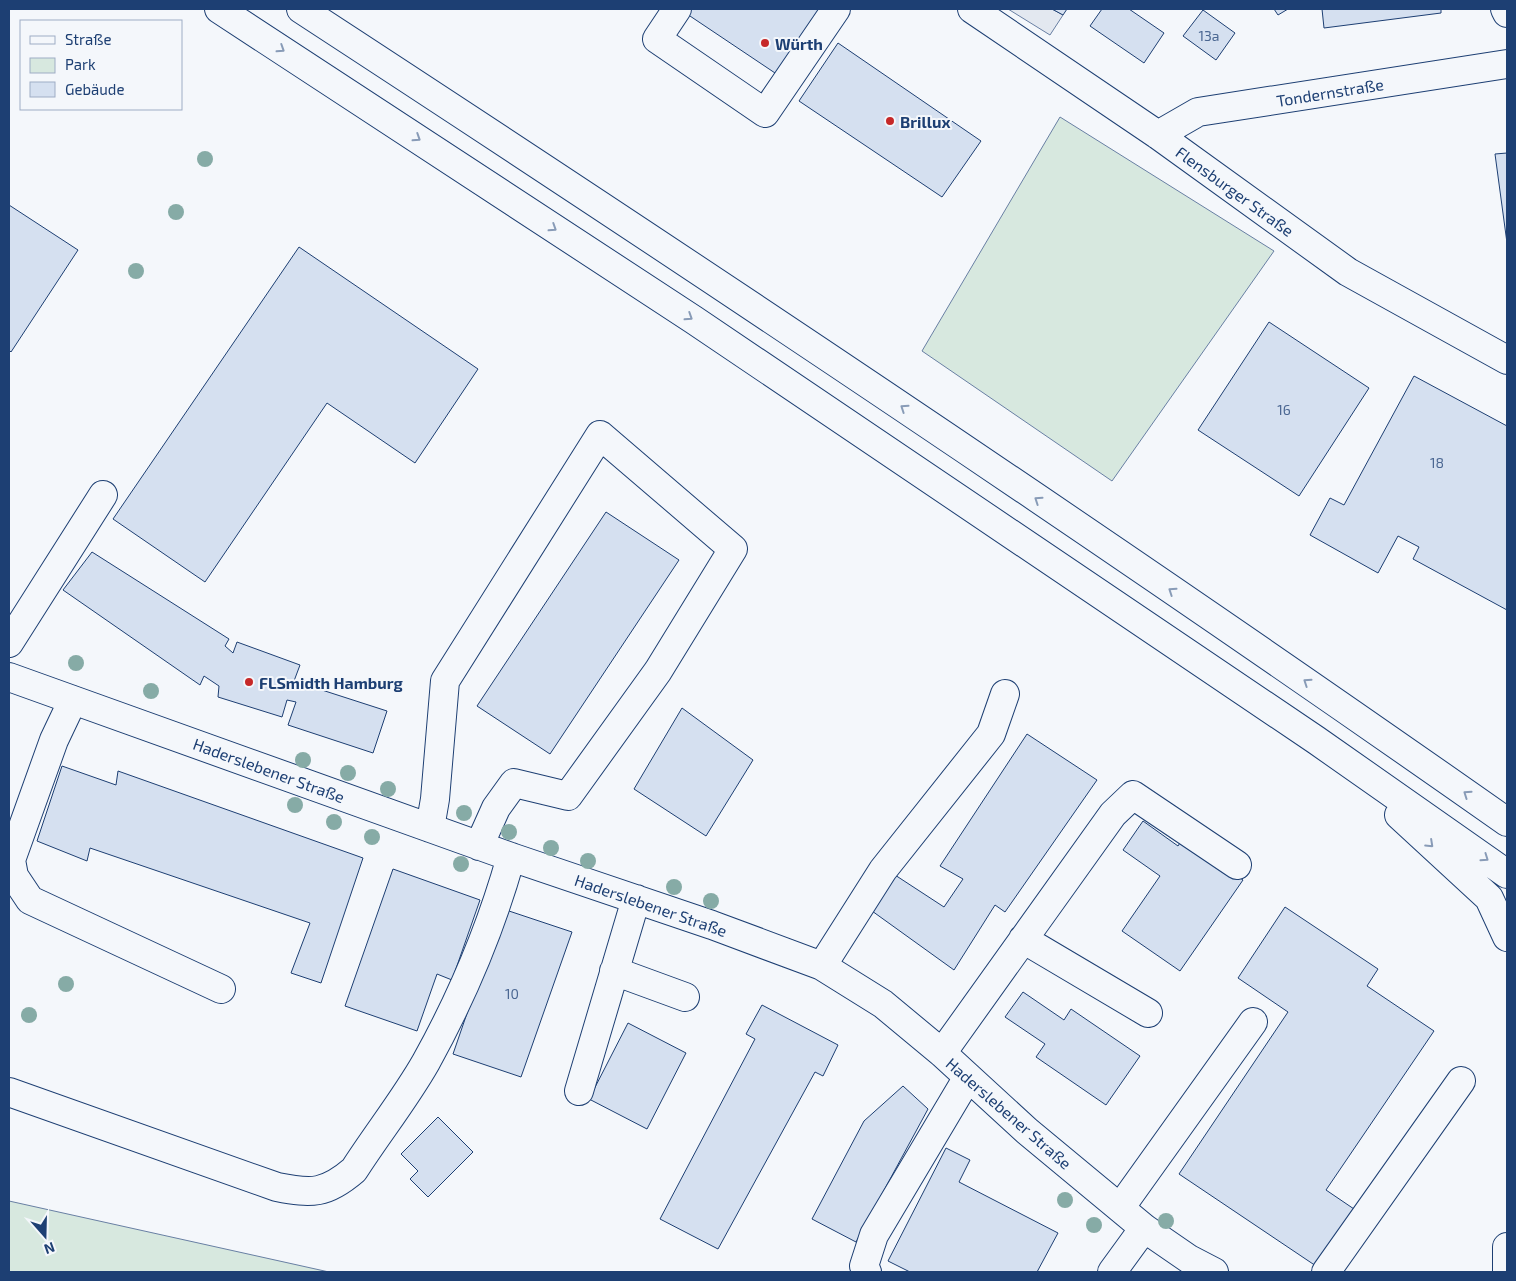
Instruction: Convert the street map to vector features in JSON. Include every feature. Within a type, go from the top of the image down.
[{"type":"main road","points":[[219,9],[694,320],[1316,740],[1507,874]]},
{"type":"main road","points":[[301,9],[722,285],[1347,710],[1507,822]]},
{"type":"main road","points":[[677,9],[657,39],[765,113],[836,9]]},
{"type":"main road","name":"Flensburger Straße","points":[[972,9],[1158,135],[1348,272],[1507,360]]},
{"type":"main road","points":[[1504,9],[1507,13]]},
{"type":"main road","name":"Tondernstraße","points":[[1158,135],[1198,112],[1507,64]]},
{"type":"main road","points":[[430,828],[445,681],[600,435],[733,549],[658,671],[568,796],[514,783],[496,808],[480,846]]},
{"type":"main road","points":[[9,643],[103,495]]},
{"type":"main road","name":"Haderslebener Straße","points":[[9,678],[822,966],[883,1004],[942,1053],[1027,1131],[1144,1228],[1214,1272]]},
{"type":"main road","points":[[822,966],[883,870],[991,734],[1005,694]]},
{"type":"main road","points":[[74,700],[54,740],[11,860],[14,876],[30,900],[221,989]]},
{"type":"main road","points":[[1316,740],[1489,898],[1507,937]]},
{"type":"main road","points":[[942,1053],[1112,814],[1133,795],[1237,865]]},
{"type":"main road","points":[[9,1092],[276,1187],[310,1192],[324,1191],[338,1184],[354,1170],[426,1064],[462,994],[499,900],[511,857]]},
{"type":"main road","points":[[580,1091],[636,899]]},
{"type":"main road","points":[[1023,939],[1148,1014]]},
{"type":"main road","points":[[614,971],[685,997]]},
{"type":"main road","points":[[1120,1208],[1253,1022]]},
{"type":"main road","points":[[867,1272],[864,1266],[874,1235],[968,1077]]},
{"type":"main road","points":[[1326,1272],[1461,1081]]},
{"type":"main road","points":[[1112,1272],[1144,1228]]},
{"type":"main road","points":[[1507,1248],[1507,1272]]},
{"type":"green space","points":[[1060,117],[1274,251],[1112,481],[922,351]]},
{"type":"green space","points":[[9,1201],[329,1272],[9,1272]]},
{"type":"shaded area","points":[[1008,9],[1052,9],[1063,15],[1050,35]]},
{"type":"building","name":"Würth","points":[[686,9],[822,9],[778,75],[684,12]]},
{"type":"building","points":[[1052,9],[1067,9],[1063,15]]},
{"type":"building","points":[[1102,9],[1129,9],[1164,33],[1144,63],[1090,26]]},
{"type":"building","points":[[1274,9],[1288,9],[1278,15]]},
{"type":"building","points":[[1322,9],[1441,9],[1441,13],[1324,28]]},
{"type":"building","points":[[1203,10],[1235,33],[1216,60],[1183,36]]},
{"type":"building","name":"Brillux","points":[[838,43],[981,141],[942,197],[799,101]]},
{"type":"building","points":[[1507,153],[1507,243],[1495,154]]},
{"type":"building","points":[[9,205],[78,250],[11,352],[9,350]]},
{"type":"building","points":[[299,247],[478,369],[415,463],[327,403],[205,582],[113,519]]},
{"type":"building","points":[[1269,322],[1369,388],[1299,496],[1198,430]]},
{"type":"building","points":[[1414,376],[1507,426],[1507,610],[1413,559],[1419,547],[1398,536],[1378,573],[1310,535],[1330,498],[1344,505]]},
{"type":"building","points":[[606,512],[679,560],[550,754],[477,706]]},
{"type":"building","points":[[92,552],[229,639],[225,646],[233,653],[237,642],[300,665],[294,681],[387,711],[373,753],[288,725],[296,702],[287,700],[282,717],[218,697],[219,686],[204,676],[200,685],[63,590]]},
{"type":"building","points":[[682,708],[753,760],[706,836],[634,789]]},
{"type":"building","points":[[1027,734],[1097,780],[1005,912],[995,905],[954,970],[872,911],[895,875],[944,907],[963,879],[940,866]]},
{"type":"building","points":[[62,766],[116,785],[118,771],[363,858],[321,983],[291,973],[310,923],[90,848],[87,861],[37,841]]},
{"type":"building","points":[[1143,821],[1178,846],[1183,838],[1243,880],[1180,971],[1122,931],[1160,876],[1123,850]]},
{"type":"building","points":[[393,869],[480,900],[452,980],[437,974],[417,1031],[345,1006]]},
{"type":"building","points":[[1285,907],[1378,969],[1367,986],[1434,1031],[1326,1190],[1354,1209],[1316,1266],[1179,1174],[1288,1012],[1238,978]]},
{"type":"building","points":[[503,909],[572,932],[521,1077],[453,1054]]},
{"type":"building","points":[[1023,992],[1064,1020],[1071,1009],[1140,1056],[1106,1105],[1036,1057],[1045,1044],[1005,1017]]},
{"type":"building","points":[[762,1005],[838,1045],[823,1076],[815,1072],[718,1249],[660,1219],[755,1039],[746,1034]]},
{"type":"building","points":[[628,1023],[686,1053],[647,1129],[589,1099]]},
{"type":"building","points":[[903,1086],[928,1109],[856,1242],[812,1219],[864,1121]]},
{"type":"building","points":[[438,1117],[473,1152],[428,1197],[410,1179],[418,1171],[401,1154]]},
{"type":"building","points":[[946,1148],[970,1160],[959,1182],[1058,1233],[1037,1272],[910,1272],[888,1261]]},
{"type":"place","name":"Würth","points":[[765,43]]},
{"type":"place","name":"Brillux","points":[[890,121]]},
{"type":"place","name":"FLSmidth Hamburg","points":[[249,682]]}]
